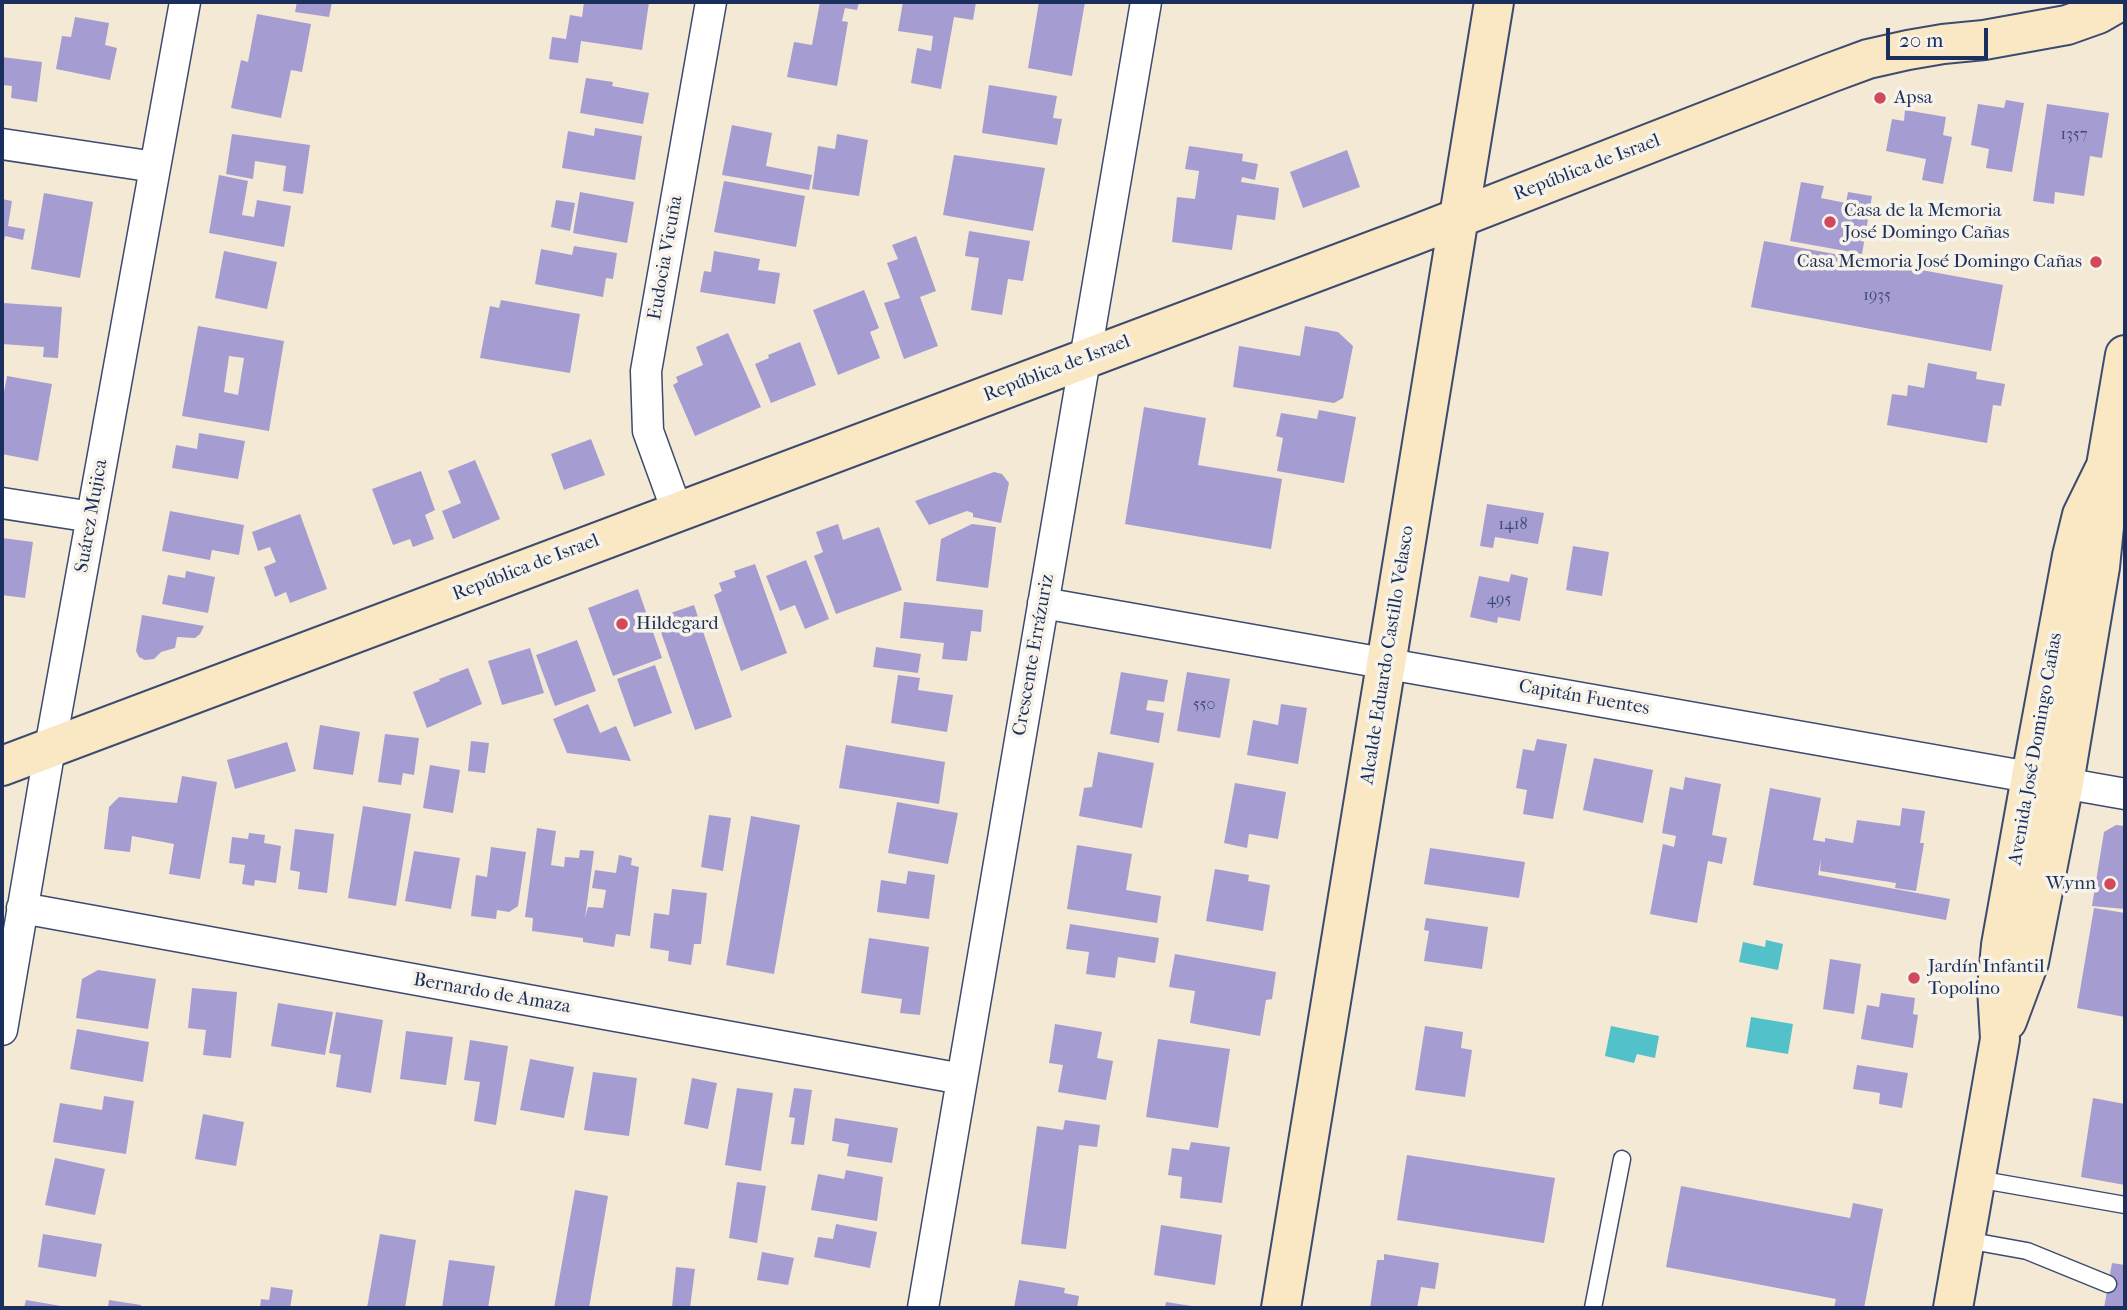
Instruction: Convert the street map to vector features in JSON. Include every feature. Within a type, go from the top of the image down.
[{"type":"street","name":"Suárez Mujica","points":[[2,1030],[50,748],[185,2]]},
{"type":"street","name":"Eudocia Vicuña","points":[[677,511],[648,431],[646,371],[711,2]]},
{"type":"street","name":"Crescente Errázuriz","points":[[923,1308],[1146,2]]},
{"type":"street","name":"Alcalde Eduardo Castillo Velasco","points":[[1281,1308],[1494,2]]},
{"type":"street","name":"República de Israel","points":[[2,766],[1459,217],[1868,60],[1943,44],[1984,40],[2067,25],[2098,14],[2119,2]]},
{"type":"street","points":[[2,144],[155,167]]},
{"type":"street","name":"Avenida José Domingo Cañas","points":[[1953,1308],[2000,1039],[2029,962],[2072,556],[2082,515],[2106,466],[2125,355]]},
{"type":"street","points":[[2,503],[92,517]]},
{"type":"street","name":"Capitán Fuentes","points":[[1043,603],[2125,794]]},
{"type":"street","name":"Bernardo de Amaza","points":[[22,908],[962,1079]]},
{"type":"lane","points":[[1593,1308],[1622,1159]]},
{"type":"lane","points":[[1977,1179],[2125,1205]]},
{"type":"lane","points":[[1966,1240],[2027,1251],[2108,1284]]},
{"type":"water","points":[[1766,940],[1783,944],[1778,970],[1739,962],[1743,942],[1765,947]]},
{"type":"water","points":[[1751,1017],[1793,1024],[1788,1054],[1746,1047]]},
{"type":"water","points":[[1611,1026],[1659,1036],[1655,1058],[1637,1054],[1634,1063],[1605,1056]]},
{"type":"building","points":[[297,2],[332,2],[329,17],[295,12]]},
{"type":"building","points":[[584,2],[649,2],[642,50],[581,41],[578,63],[549,59],[552,37],[566,39],[570,15],[582,17]]},
{"type":"building","points":[[820,2],[859,2],[857,10],[845,8],[842,21],[848,22],[837,86],[787,77],[794,42],[812,45]]},
{"type":"building","points":[[903,2],[976,2],[973,20],[954,17],[941,89],[911,83],[917,48],[931,51],[933,36],[898,31]]},
{"type":"building","points":[[1039,2],[1085,2],[1072,76],[1028,68]]},
{"type":"building","points":[[257,14],[311,24],[302,72],[291,70],[281,118],[231,108],[241,60],[248,62]]},
{"type":"building","points":[[75,17],[109,23],[105,45],[117,48],[110,80],[56,69],[62,36],[71,37]]},
{"type":"building","points":[[2,57],[42,62],[37,102],[11,98],[12,86],[2,85]]},
{"type":"building","points":[[586,78],[613,82],[612,86],[649,93],[643,124],[580,113]]},
{"type":"building","points":[[989,85],[1057,96],[1053,118],[1062,119],[1057,145],[982,133]]},
{"type":"building","points":[[2006,100],[2024,103],[2012,172],[1986,168],[1989,149],[1971,145],[1978,104],[2004,108]]},
{"type":"building","points":[[2047,104],[2109,113],[2102,158],[2090,156],[2084,196],[2055,192],[2054,204],[2033,201]]},
{"type":"building","points":[[1905,110],[1946,117],[1943,135],[1952,137],[1943,184],[1922,180],[1926,159],[1886,151],[1892,119],[1904,121]]},
{"type":"building","points":[[732,125],[772,133],[766,166],[812,175],[809,190],[722,175]]},
{"type":"building","points":[[595,128],[642,136],[635,180],[562,168],[568,131],[594,136]]},
{"type":"building","points":[[232,134],[310,145],[303,194],[283,191],[286,166],[255,161],[253,179],[226,174]]},
{"type":"building","points":[[837,134],[868,140],[859,196],[812,189],[818,146],[835,149]]},
{"type":"building","points":[[1189,146],[1243,154],[1242,161],[1258,164],[1255,180],[1242,177],[1241,182],[1279,188],[1275,220],[1237,215],[1232,250],[1172,242],[1177,197],[1195,199],[1199,171],[1185,169]]},
{"type":"building","points":[[1347,150],[1360,187],[1303,208],[1290,172]]},
{"type":"building","points":[[954,155],[1045,168],[1033,231],[943,215]]},
{"type":"building","points":[[219,175],[248,181],[242,215],[254,217],[257,200],[291,206],[284,247],[209,233]]},
{"type":"building","points":[[724,181],[805,196],[796,247],[714,232]]},
{"type":"building","name":"Casa de la Memoria José Domingo Cañas","points":[[1801,182],[1824,186],[1821,198],[1846,203],[1848,192],[1872,196],[1862,254],[1790,241]]},
{"type":"building","points":[[580,192],[634,202],[627,243],[573,233]]},
{"type":"building","points":[[44,193],[93,202],[80,278],[31,269]]},
{"type":"building","points":[[2,199],[12,201],[8,226],[25,229],[23,240],[5,236],[3,246]]},
{"type":"building","points":[[556,200],[575,203],[570,231],[551,227]]},
{"type":"building","points":[[969,231],[1030,241],[1023,281],[1008,279],[1002,315],[971,310],[979,258],[965,256]]},
{"type":"building","points":[[916,236],[936,291],[920,297],[938,346],[904,359],[884,303],[900,298],[887,263],[898,259],[892,245]]},
{"type":"building","points":[[1764,241],[2003,285],[1991,351],[1751,307]]},
{"type":"building","points":[[574,246],[617,253],[613,279],[606,278],[603,297],[535,284],[541,249],[572,255]]},
{"type":"building","points":[[224,251],[277,262],[267,309],[215,298]]},
{"type":"building","points":[[714,251],[760,259],[758,270],[780,273],[775,304],[700,292],[704,271],[711,272]]},
{"type":"building","points":[[864,290],[879,328],[870,332],[880,358],[838,375],[813,310]]},
{"type":"building","points":[[501,300],[580,314],[570,373],[480,358],[490,306],[499,308]]},
{"type":"building","points":[[3,303],[62,307],[58,358],[43,357],[44,347],[2,344]]},
{"type":"building","points":[[198,326],[284,341],[269,431],[182,416]],"holes":[[[229,356],[244,358],[238,395],[224,392]]]},
{"type":"building","points":[[1305,326],[1338,332],[1353,346],[1343,398],[1334,403],[1233,387],[1239,346],[1300,356]]},
{"type":"building","points":[[728,333],[761,407],[695,436],[673,385],[678,382],[676,377],[703,365],[696,347]]},
{"type":"building","points":[[800,342],[816,385],[771,403],[755,364],[769,358],[768,355]]},
{"type":"building","points":[[1928,363],[1977,372],[1976,379],[2005,384],[2001,406],[1993,405],[1987,443],[1887,425],[1892,394],[1907,396],[1908,385],[1924,388]]},
{"type":"building","points":[[7,376],[52,384],[38,461],[2,454],[2,403]]},
{"type":"building","points":[[1144,407],[1206,418],[1198,465],[1282,479],[1271,549],[1125,524]]},
{"type":"building","points":[[1319,410],[1356,417],[1344,483],[1277,471],[1283,438],[1276,436],[1281,413],[1317,419]]},
{"type":"building","points":[[199,433],[245,441],[238,479],[172,468],[176,445],[197,449]]},
{"type":"building","points":[[591,439],[605,475],[564,490],[551,454]]},
{"type":"building","points":[[475,460],[500,519],[453,539],[442,511],[461,503],[448,471]]},
{"type":"building","points":[[421,471],[435,510],[425,515],[434,539],[413,547],[410,539],[393,545],[372,489]]},
{"type":"building","points":[[994,472],[1002,474],[1009,483],[1001,523],[973,517],[973,513],[967,511],[929,525],[915,501]]},
{"type":"building","points":[[1487,504],[1544,513],[1538,544],[1495,537],[1493,548],[1480,546]]},
{"type":"building","points":[[170,511],[244,525],[239,555],[212,550],[210,560],[162,551]]},
{"type":"building","points":[[300,514],[327,589],[290,603],[286,592],[275,597],[264,567],[276,562],[270,547],[258,551],[252,532]]},
{"type":"building","points":[[838,524],[843,540],[879,527],[902,590],[836,614],[814,556],[823,552],[816,532]]},
{"type":"building","points":[[972,524],[996,527],[988,588],[936,581],[941,539]]},
{"type":"building","points":[[2,538],[33,542],[25,598],[2,595]]},
{"type":"building","points":[[1573,546],[1609,552],[1602,596],[1566,590]]},
{"type":"building","points":[[806,560],[829,619],[805,629],[795,605],[780,611],[766,576]]},
{"type":"building","points":[[755,564],[787,653],[741,671],[714,595],[722,591],[719,583],[736,577],[734,571]]},
{"type":"building","points":[[186,571],[215,577],[208,613],[162,604],[168,575],[185,578]]},
{"type":"building","points":[[1511,574],[1528,578],[1520,621],[1498,617],[1497,623],[1470,617],[1479,576],[1509,582]]},
{"type":"building","points":[[638,589],[662,658],[613,676],[588,608]]},
{"type":"building","points":[[904,602],[983,610],[981,632],[971,631],[967,661],[942,659],[944,643],[900,638]]},
{"type":"building","points":[[694,605],[732,717],[695,730],[656,618]]},
{"type":"building","points":[[142,615],[204,626],[195,638],[177,637],[175,648],[161,652],[154,659],[145,660],[139,657],[136,651]]},
{"type":"building","points":[[577,640],[596,691],[555,706],[536,655]]},
{"type":"building","points":[[876,647],[921,654],[918,673],[873,667]]},
{"type":"building","points":[[530,648],[544,693],[502,705],[488,661]]},
{"type":"building","points":[[655,665],[672,713],[634,727],[617,679]]},
{"type":"building","points":[[468,668],[482,704],[427,728],[413,692]]},
{"type":"building","points":[[1121,672],[1168,680],[1164,702],[1148,700],[1146,710],[1164,713],[1159,743],[1110,734]]},
{"type":"building","points":[[1187,672],[1230,679],[1220,738],[1177,731]]},
{"type":"building","points":[[898,675],[920,678],[918,690],[953,695],[947,732],[891,723]]},
{"type":"building","points":[[588,704],[600,733],[616,726],[631,761],[567,753],[553,719]]},
{"type":"building","points":[[1281,704],[1307,708],[1298,764],[1247,755],[1253,720],[1278,725]]},
{"type":"building","points":[[320,725],[360,732],[353,775],[313,769]]},
{"type":"building","points":[[385,734],[419,738],[414,775],[403,773],[401,785],[378,782]]},
{"type":"building","points":[[1537,739],[1567,744],[1553,819],[1523,814],[1527,790],[1516,788],[1523,749],[1534,751]]},
{"type":"building","points":[[471,741],[489,743],[485,773],[468,771]]},
{"type":"building","points":[[287,742],[296,771],[235,789],[227,760]]},
{"type":"building","points":[[846,745],[945,762],[939,804],[839,788]]},
{"type":"building","points":[[1098,752],[1154,763],[1142,828],[1079,816],[1084,788],[1092,787]]},
{"type":"building","points":[[1594,758],[1653,770],[1643,823],[1583,810]]},
{"type":"building","points":[[430,765],[460,770],[453,813],[423,808]]},
{"type":"building","points":[[182,776],[217,782],[200,879],[169,874],[174,844],[132,836],[130,852],[104,849],[109,807],[119,797],[177,803]]},
{"type":"building","points":[[1685,777],[1721,784],[1712,835],[1727,838],[1722,864],[1708,861],[1697,923],[1650,914],[1663,844],[1674,847],[1676,836],[1662,833],[1670,787],[1683,790]]},
{"type":"building","points":[[1235,783],[1286,792],[1278,839],[1249,834],[1247,848],[1224,843]]},
{"type":"building","points":[[1770,788],[1821,798],[1813,840],[1825,842],[1825,838],[1853,843],[1857,820],[1900,826],[1902,808],[1925,811],[1920,843],[1924,843],[1916,891],[1895,888],[1896,883],[1820,871],[1821,859],[1818,875],[1950,899],[1946,920],[1753,885]]},
{"type":"building","points":[[897,802],[958,813],[948,864],[888,853]]},
{"type":"building","points":[[363,806],[411,814],[396,906],[348,898]]},
{"type":"building","points":[[709,815],[731,818],[723,871],[701,867]]},
{"type":"building","points":[[751,816],[800,825],[774,974],[726,965]]},
{"type":"building","name":"Wynn","points":[[2116,825],[2125,826],[2125,909],[2092,906],[2104,832]]},
{"type":"building","points":[[537,828],[556,831],[551,865],[564,867],[565,857],[579,858],[580,850],[594,851],[585,918],[588,907],[603,908],[606,890],[592,888],[595,870],[616,873],[619,855],[632,858],[631,865],[639,867],[630,936],[616,934],[614,947],[583,942],[583,938],[532,931],[533,918],[525,917]]},
{"type":"building","points":[[295,829],[334,834],[327,893],[298,889],[300,872],[290,870]]},
{"type":"building","points":[[249,833],[265,835],[264,843],[281,846],[276,883],[255,880],[254,886],[242,884],[245,865],[229,863],[232,837],[248,839]]},
{"type":"building","points":[[1077,845],[1132,854],[1126,890],[1161,896],[1157,923],[1067,909]]},
{"type":"building","points":[[491,847],[526,852],[518,906],[509,912],[497,910],[496,919],[471,916],[476,875],[487,877]]},
{"type":"building","points":[[1430,848],[1525,862],[1519,898],[1424,884]]},
{"type":"building","points":[[414,851],[460,858],[451,909],[405,901]]},
{"type":"building","points":[[1215,869],[1249,875],[1248,881],[1270,885],[1263,931],[1206,921]]},
{"type":"building","points":[[908,871],[935,875],[929,919],[877,912],[881,880],[906,884]]},
{"type":"building","points":[[672,889],[707,893],[701,944],[694,944],[691,965],[668,961],[669,951],[650,948],[654,913],[669,915]]},
{"type":"building","points":[[2094,908],[2125,913],[2125,1017],[2077,1008]]},
{"type":"building","points":[[1426,918],[1488,927],[1482,969],[1424,961],[1429,931],[1424,930]]},
{"type":"building","points":[[1070,924],[1159,938],[1155,963],[1118,957],[1115,978],[1086,974],[1089,952],[1066,949]]},
{"type":"building","points":[[869,938],[929,947],[920,1015],[900,1013],[902,999],[861,993]]},
{"type":"building","points":[[1175,954],[1276,972],[1272,999],[1266,1000],[1260,1036],[1190,1023],[1195,991],[1169,987]]},
{"type":"building","points":[[1830,959],[1861,964],[1854,1014],[1823,1009]]},
{"type":"building","points":[[98,970],[156,979],[148,1029],[76,1018],[82,979]]},
{"type":"building","points":[[192,988],[237,992],[231,1058],[203,1055],[206,1030],[188,1028]]},
{"type":"building","points":[[1881,993],[1915,998],[1913,1014],[1918,1015],[1913,1048],[1861,1039],[1867,1005],[1879,1007]]},
{"type":"building","points":[[278,1003],[333,1012],[325,1055],[271,1046]]},
{"type":"building","points":[[336,1012],[383,1020],[371,1093],[336,1087],[341,1055],[329,1053]]},
{"type":"building","points":[[1055,1024],[1102,1032],[1097,1058],[1113,1061],[1106,1100],[1058,1092],[1063,1065],[1049,1063]]},
{"type":"building","points":[[1425,1026],[1463,1032],[1461,1048],[1472,1050],[1465,1097],[1415,1090]]},
{"type":"building","points":[[77,1029],[149,1042],[143,1082],[70,1069]]},
{"type":"building","points":[[406,1031],[453,1037],[446,1085],[400,1079]]},
{"type":"building","points":[[1158,1039],[1230,1049],[1218,1128],[1146,1117]]},
{"type":"building","points":[[470,1040],[508,1046],[496,1125],[474,1121],[480,1082],[464,1080]]},
{"type":"building","points":[[530,1059],[574,1067],[564,1118],[520,1110]]},
{"type":"building","points":[[1857,1065],[1908,1073],[1902,1108],[1879,1104],[1880,1093],[1853,1089]]},
{"type":"building","points":[[593,1072],[637,1078],[629,1136],[584,1130]]},
{"type":"building","points":[[692,1078],[717,1083],[708,1129],[684,1124]]},
{"type":"building","points":[[737,1088],[773,1093],[761,1171],[725,1165]]},
{"type":"building","points":[[794,1088],[812,1090],[804,1145],[791,1144],[795,1118],[789,1117]]},
{"type":"building","points":[[104,1096],[134,1101],[126,1154],[53,1142],[60,1103],[102,1110]]},
{"type":"building","points":[[2093,1098],[2125,1104],[2125,1185],[2081,1177]]},
{"type":"building","points":[[203,1114],[244,1122],[236,1166],[195,1159]]},
{"type":"building","points":[[835,1118],[898,1128],[892,1163],[847,1156],[849,1144],[832,1141]]},
{"type":"building","points":[[1065,1120],[1100,1125],[1097,1147],[1079,1145],[1066,1249],[1021,1244],[1037,1126],[1063,1130]]},
{"type":"building","points":[[1191,1142],[1230,1147],[1222,1203],[1180,1198],[1182,1177],[1168,1175],[1172,1148],[1189,1150]]},
{"type":"building","points":[[1407,1155],[1555,1178],[1544,1243],[1397,1220]]},
{"type":"building","points":[[55,1158],[105,1169],[95,1215],[45,1205]]},
{"type":"building","points":[[846,1170],[883,1177],[877,1221],[811,1210],[818,1174],[844,1179]]},
{"type":"building","points":[[737,1182],[766,1186],[757,1243],[729,1238]]},
{"type":"building","points":[[1681,1186],[1850,1218],[1853,1203],[1883,1209],[1864,1308],[1834,1308],[1836,1299],[1666,1267]]},
{"type":"building","points":[[575,1190],[608,1196],[589,1308],[554,1308]]},
{"type":"building","points":[[836,1224],[877,1232],[870,1268],[814,1257],[818,1237],[833,1239]]},
{"type":"building","points":[[1161,1225],[1222,1235],[1215,1285],[1154,1275]]},
{"type":"building","points":[[43,1234],[102,1244],[96,1277],[38,1267]]},
{"type":"building","points":[[380,1234],[416,1240],[405,1308],[367,1308]]},
{"type":"building","points":[[762,1252],[794,1258],[788,1285],[757,1280]]},
{"type":"building","points":[[1384,1254],[1439,1263],[1435,1289],[1421,1287],[1417,1308],[1370,1308],[1377,1260],[1384,1260]]},
{"type":"building","points":[[449,1260],[495,1266],[488,1308],[442,1308]]},
{"type":"building","points":[[2112,1263],[2125,1265],[2125,1308],[2104,1308]]},
{"type":"building","points":[[676,1267],[695,1269],[690,1308],[672,1307]]},
{"type":"building","points":[[1019,1280],[1065,1288],[1064,1293],[1079,1296],[1077,1308],[1014,1308]]},
{"type":"building","points":[[271,1287],[293,1290],[290,1308],[260,1308],[261,1299],[269,1300]]},
{"type":"building","points":[[26,1300],[67,1307],[67,1308],[24,1308]]},
{"type":"building","points":[[109,1300],[141,1305],[140,1308],[108,1308]]},
{"type":"building","points":[[1166,1302],[1198,1307],[1198,1308],[1165,1308]]},
{"type":"place","name":"Apsa","points":[[1880,98]]},
{"type":"place","name":"Casa de la Memoria José Domingo Cañas","points":[[1830,222]]},
{"type":"place","name":"Casa Memoria José Domingo Cañas","points":[[2096,262]]},
{"type":"place","name":"Hildegard","points":[[622,624]]},
{"type":"place","name":"Wynn","points":[[2110,884]]},
{"type":"place","name":"Jardín Infantil Topolino","points":[[1914,978]]}]
